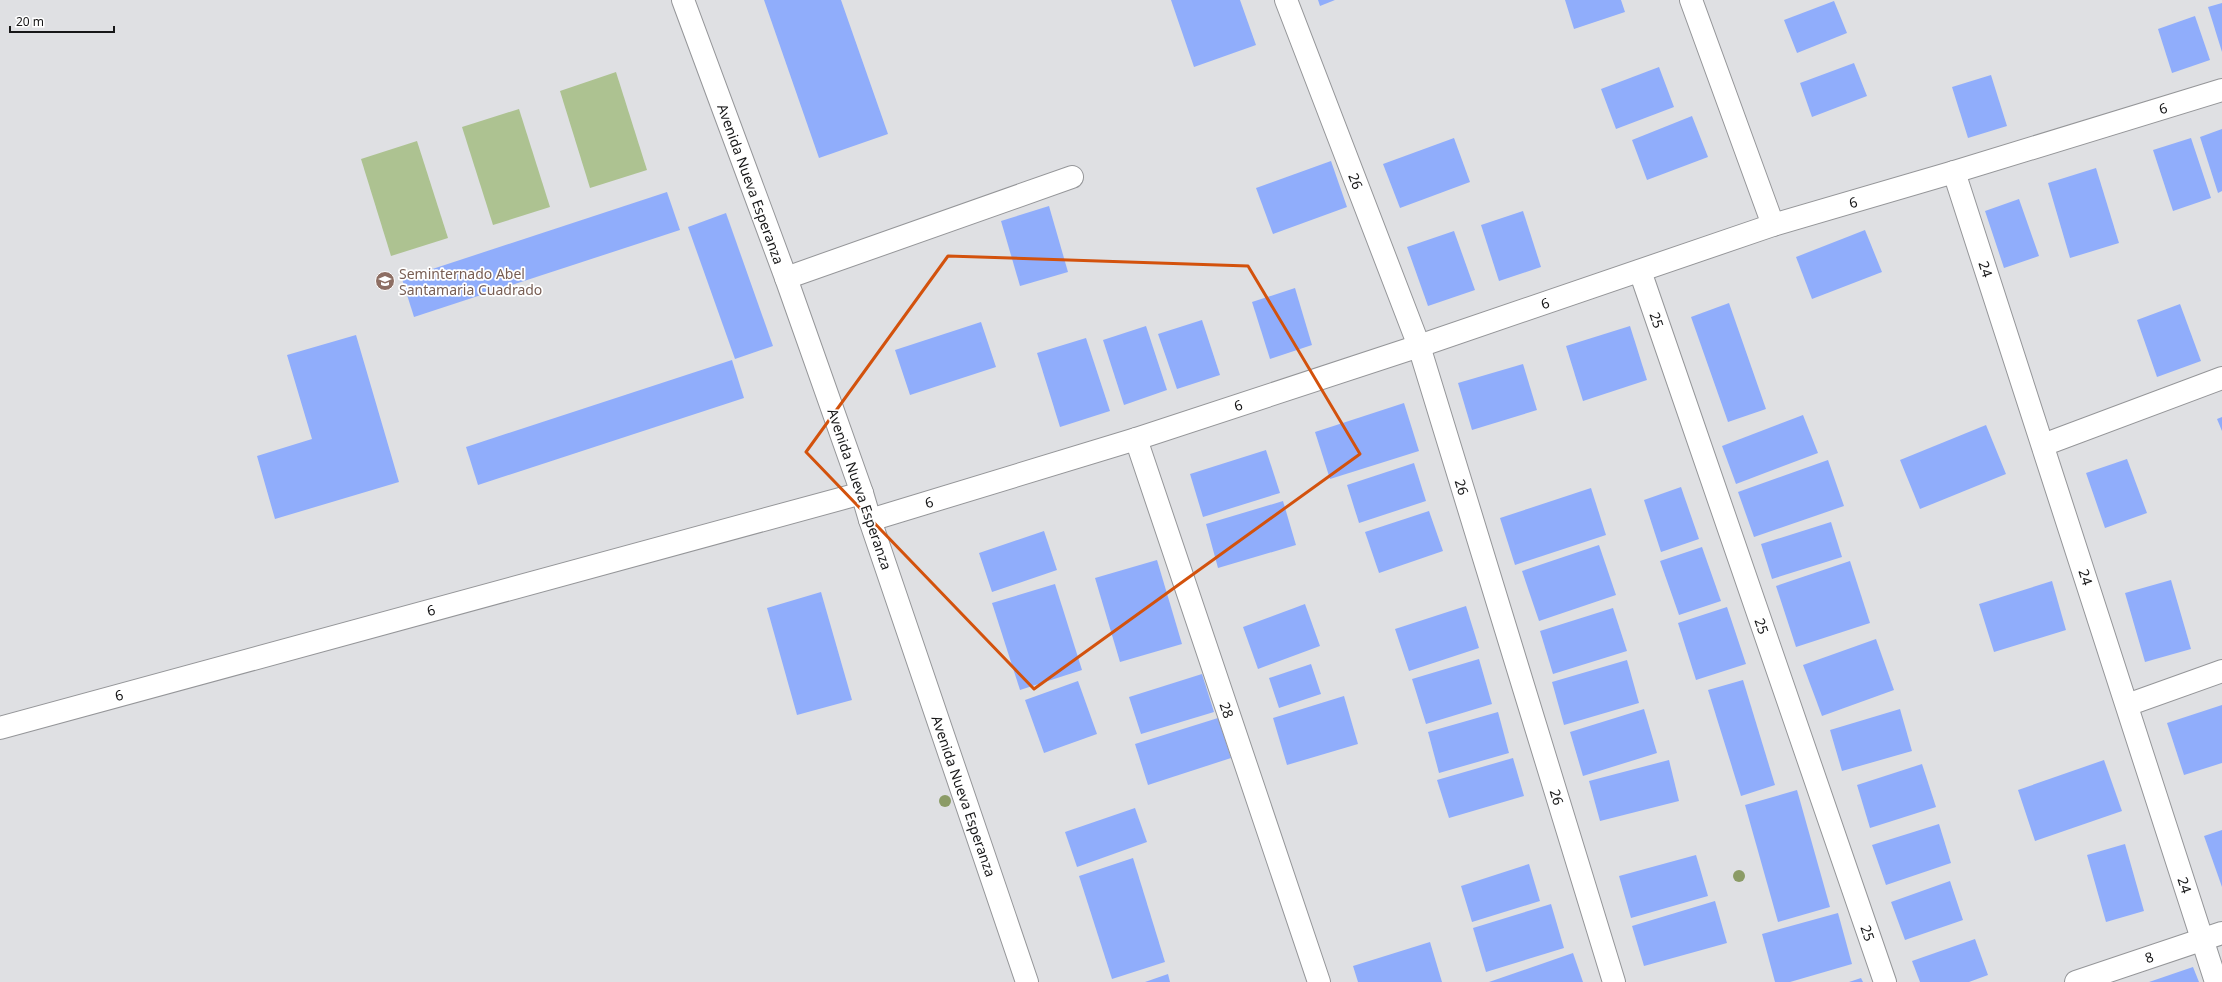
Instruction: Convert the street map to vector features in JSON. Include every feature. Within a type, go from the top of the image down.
[{"type":"street","name":"Avenida Nueva Esperanza","points":[[683,0],[786,278],[862,493],[1027,982]]},
{"type":"street","name":"26","points":[[1286,0],[1419,346],[1614,982]]},
{"type":"street","points":[[1691,0],[1773,225]]},
{"type":"street","name":"6","points":[[870,520],[1136,439],[1419,346],[1773,225],[1954,172],[2222,90]]},
{"type":"street","name":"24","points":[[1954,172],[2127,705],[2212,936],[2216,982]]},
{"type":"street","points":[[786,278],[1072,177]]},
{"type":"street","name":"25","points":[[1640,271],[1885,982]]},
{"type":"street","points":[[2043,445],[2222,378]]},
{"type":"street","name":"28","points":[[1136,439],[1319,982]]},
{"type":"street","name":"6","points":[[0,728],[862,493]]},
{"type":"street","points":[[2127,705],[2222,670]]},
{"type":"street","name":"8","points":[[2076,982],[2212,936]]},
{"type":"highlighted area","points":[[948,256],[1248,266],[1360,454],[1034,689],[806,452]]},
{"type":"green space","points":[[616,72],[647,170],[590,188],[560,91]]},
{"type":"green space","points":[[519,109],[550,207],[493,225],[462,127]]},
{"type":"green space","points":[[417,141],[448,238],[391,256],[361,159]]},
{"type":"building","points":[[764,0],[841,0],[888,134],[819,158]]},
{"type":"building","points":[[1171,0],[1240,0],[1256,45],[1194,67]]},
{"type":"building","points":[[1318,0],[1335,0],[1320,6]]},
{"type":"building","points":[[1565,0],[1621,0],[1625,12],[1574,29]]},
{"type":"building","points":[[1834,1],[1847,33],[1797,53],[1784,20]]},
{"type":"building","points":[[2222,3],[2222,52],[2208,7]]},
{"type":"building","points":[[2195,16],[2210,60],[2172,73],[2158,29]]},
{"type":"building","points":[[1854,63],[1867,96],[1812,117],[1800,83]]},
{"type":"building","points":[[1659,67],[1674,107],[1616,129],[1601,89]]},
{"type":"building","points":[[1991,75],[2007,126],[1968,138],[1952,87]]},
{"type":"building","points":[[1692,116],[1708,157],[1647,180],[1632,140]]},
{"type":"building","points":[[2222,129],[2222,191],[2218,193],[2200,137]]},
{"type":"building","points":[[1454,138],[1470,182],[1400,208],[1383,164]]},
{"type":"building","points":[[2191,138],[2211,198],[2173,211],[2153,150]]},
{"type":"building","points":[[1331,161],[1347,207],[1273,234],[1256,188]]},
{"type":"building","points":[[2096,168],[2119,243],[2070,258],[2048,183]]},
{"type":"building","points":[[667,192],[680,230],[414,317],[402,279]]},
{"type":"building","points":[[2019,199],[2039,256],[2004,268],[1985,211]]},
{"type":"building","points":[[1049,206],[1068,272],[1020,286],[1001,221]]},
{"type":"building","points":[[1523,211],[1541,267],[1499,281],[1481,225]]},
{"type":"building","points":[[726,213],[773,346],[735,359],[688,227]]},
{"type":"building","points":[[1865,230],[1882,272],[1812,299],[1796,257]]},
{"type":"building","points":[[1454,231],[1475,290],[1428,306],[1407,247]]},
{"type":"building","points":[[1295,288],[1312,345],[1270,359],[1252,302]]},
{"type":"building","points":[[1729,303],[1766,409],[1728,422],[1691,317]]},
{"type":"building","points":[[2180,304],[2201,361],[2157,377],[2137,320]]},
{"type":"building","points":[[1202,320],[1220,375],[1177,389],[1158,334]]},
{"type":"building","points":[[981,322],[996,367],[910,395],[895,350]]},
{"type":"building","points":[[1146,326],[1167,390],[1124,405],[1103,340]]},
{"type":"building","points":[[1630,326],[1647,380],[1583,401],[1566,346]]},
{"type":"building","points":[[356,335],[399,482],[275,519],[257,456],[312,439],[287,355]]},
{"type":"building","points":[[1086,338],[1110,411],[1060,427],[1037,353]]},
{"type":"building","points":[[732,360],[744,398],[478,485],[466,447]]},
{"type":"building","points":[[1523,364],[1537,410],[1472,430],[1458,383]]},
{"type":"building","points":[[1404,403],[1419,451],[1330,479],[1315,432]]},
{"type":"building","points":[[1803,415],[1818,453],[1736,484],[1722,446]]},
{"type":"building","points":[[2222,417],[2222,431],[2217,419]]},
{"type":"building","points":[[1986,425],[2006,474],[1920,509],[1900,460]]},
{"type":"building","points":[[1266,450],[1280,493],[1203,517],[1190,474]]},
{"type":"building","points":[[2127,459],[2147,513],[2105,528],[2086,473]]},
{"type":"building","points":[[1828,460],[1844,506],[1754,537],[1738,492]]},
{"type":"building","points":[[1414,463],[1426,501],[1359,523],[1347,485]]},
{"type":"building","points":[[1681,487],[1699,539],[1661,552],[1644,500]]},
{"type":"building","points":[[1591,488],[1606,535],[1515,565],[1500,518]]},
{"type":"building","points":[[1283,501],[1296,545],[1218,568],[1206,524]]},
{"type":"building","points":[[1429,511],[1443,551],[1379,573],[1365,532]]},
{"type":"building","points":[[1831,522],[1842,557],[1772,579],[1761,544]]},
{"type":"building","points":[[1044,531],[1057,570],[992,592],[979,553]]},
{"type":"building","points":[[1599,545],[1616,595],[1539,621],[1522,571]]},
{"type":"building","points":[[1702,547],[1721,601],[1679,615],[1660,561]]},
{"type":"building","points":[[1157,560],[1182,644],[1120,662],[1095,578]]},
{"type":"building","points":[[1850,561],[1870,623],[1796,647],[1776,586]]},
{"type":"building","points":[[2171,580],[2191,649],[2145,662],[2125,593]]},
{"type":"building","points":[[2052,581],[2066,630],[1994,652],[1979,604]]},
{"type":"building","points":[[1055,584],[1082,670],[1020,690],[992,603]]},
{"type":"building","points":[[821,592],[852,700],[797,715],[767,608]]},
{"type":"building","points":[[1305,604],[1320,646],[1258,669],[1243,627]]},
{"type":"building","points":[[1466,606],[1479,648],[1409,671],[1395,629]]},
{"type":"building","points":[[1727,607],[1746,664],[1696,680],[1678,623]]},
{"type":"building","points":[[1613,608],[1627,651],[1553,674],[1540,631]]},
{"type":"building","points":[[1876,639],[1894,690],[1822,716],[1803,665]]},
{"type":"building","points":[[1479,659],[1492,704],[1426,724],[1412,679]]},
{"type":"building","points":[[1627,660],[1639,703],[1564,725],[1552,682]]},
{"type":"building","points":[[1311,664],[1321,694],[1279,708],[1269,678]]},
{"type":"building","points":[[1202,674],[1214,712],[1141,734],[1129,697]]},
{"type":"building","points":[[1743,680],[1775,785],[1741,796],[1708,690]]},
{"type":"building","points":[[1078,681],[1097,734],[1044,753],[1025,700]]},
{"type":"building","points":[[1344,696],[1358,744],[1287,765],[1273,718]]},
{"type":"building","points":[[2222,705],[2222,763],[2184,775],[2167,723]]},
{"type":"building","points":[[1644,709],[1657,753],[1583,776],[1570,732]]},
{"type":"building","points":[[1900,709],[1912,751],[1842,771],[1830,730]]},
{"type":"building","points":[[1498,712],[1509,753],[1439,773],[1428,732]]},
{"type":"building","points":[[1218,718],[1231,758],[1148,785],[1135,744]]},
{"type":"building","points":[[1513,758],[1524,796],[1449,818],[1437,780]]},
{"type":"building","points":[[1669,760],[1679,801],[1600,821],[1589,781]]},
{"type":"building","points":[[2104,760],[2122,811],[2035,841],[2018,790]]},
{"type":"building","points":[[1922,764],[1936,807],[1870,828],[1857,785]]},
{"type":"building","points":[[1797,790],[1830,907],[1778,922],[1745,805]]},
{"type":"building","points":[[1135,808],[1147,842],[1077,867],[1065,832]]},
{"type":"building","points":[[1939,824],[1951,863],[1886,885],[1872,845]]},
{"type":"building","points":[[2222,830],[2222,887],[2204,836]]},
{"type":"building","points":[[2125,844],[2144,911],[2106,922],[2087,855]]},
{"type":"building","points":[[1696,855],[1708,896],[1631,918],[1619,876]]},
{"type":"building","points":[[1133,858],[1165,962],[1112,979],[1079,876]]},
{"type":"building","points":[[1529,864],[1540,901],[1472,922],[1461,886]]},
{"type":"building","points":[[1950,881],[1963,920],[1905,940],[1891,902]]},
{"type":"building","points":[[1715,901],[1727,943],[1644,966],[1632,926]]},
{"type":"building","points":[[1551,904],[1564,948],[1486,972],[1473,928]]},
{"type":"building","points":[[1838,913],[1852,964],[1790,982],[1775,982],[1762,934]]},
{"type":"building","points":[[1975,939],[1988,975],[1969,982],[1920,982],[1912,961]]},
{"type":"building","points":[[1430,942],[1442,982],[1358,982],[1353,966]]},
{"type":"building","points":[[1573,953],[1583,982],[1489,982]]},
{"type":"building","points":[[2193,967],[2199,982],[2149,982]]},
{"type":"building","points":[[1168,974],[1170,982],[1145,982]]},
{"type":"building","points":[[1861,978],[1863,982],[1849,982]]},
{"type":"place","name":"Seminternado Abel Santamaria Cuadrado","points":[[385,281]]}]
